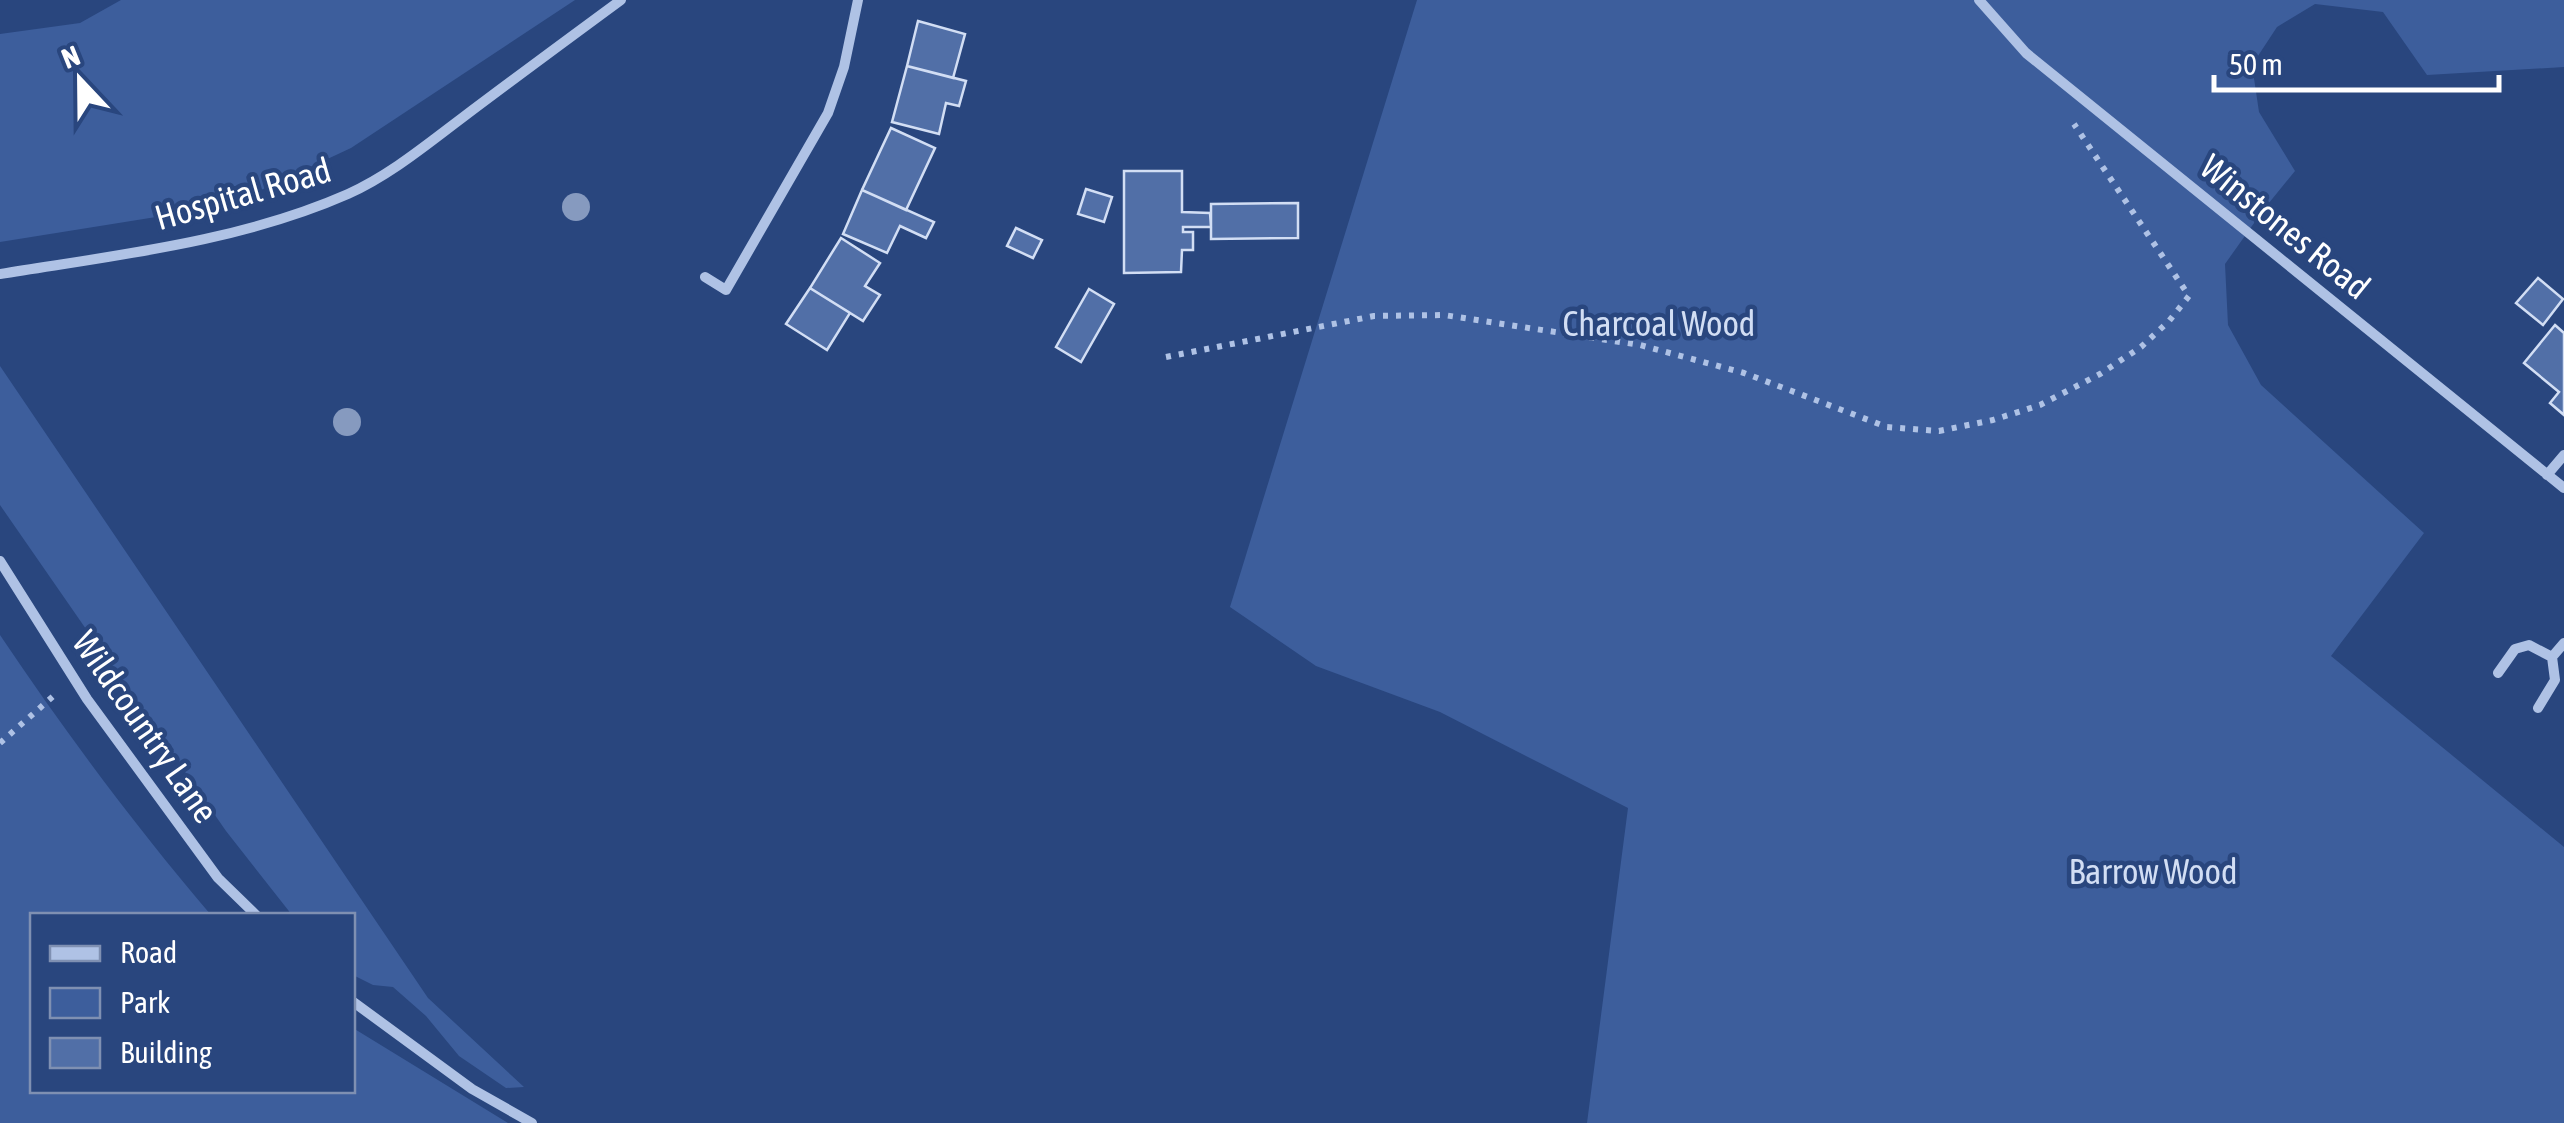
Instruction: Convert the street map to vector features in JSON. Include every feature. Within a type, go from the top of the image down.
[{"type":"street","name":"Hospital Road","points":[[0,274],[234,232],[352,192],[397,166],[622,0]]},
{"type":"street","points":[[705,277],[726,290],[828,113],[844,67],[858,0]]},
{"type":"street","name":"Winstones Road","points":[[1979,0],[2026,52],[2564,488]]},
{"type":"street","points":[[2548,475],[2564,455]]},
{"type":"street","name":"Wildcountry Lane","points":[[0,561],[74,678],[218,878],[254,913]]},
{"type":"street","points":[[2538,708],[2555,680],[2552,657],[2564,643]]},
{"type":"street","points":[[2498,673],[2515,650],[2529,645],[2552,657]]},
{"type":"street","points":[[355,1003],[472,1089],[532,1123]]},
{"type":"path","points":[[1166,357],[1374,316],[1444,315],[1640,346],[1744,373],[1887,427],[1939,431],[1993,420],[2040,405],[2100,374],[2141,347],[2189,296],[2069,118]]},
{"type":"path","points":[[0,744],[74,678]]},
{"type":"green space","points":[[121,0],[575,0],[351,148],[261,190],[181,213],[0,242],[0,34],[80,23]]},
{"type":"green space","points":[[1417,0],[2564,0],[2564,67],[2427,75],[2383,12],[2315,4],[2277,27],[2252,65],[2259,112],[2295,171],[2225,264],[2228,325],[2261,385],[2424,533],[2331,656],[2564,847],[2564,1123],[1587,1123],[1628,808],[1440,712],[1316,666],[1230,607]]},
{"type":"green space","points":[[0,366],[428,998],[524,1087],[506,1088],[459,1056],[426,1016],[393,987],[373,985],[355,976],[355,913],[290,913],[226,831],[0,505]]},
{"type":"green space","points":[[0,635],[102,778],[209,913],[30,913],[30,1093],[355,1093],[355,1029],[508,1123],[0,1123]]},
{"type":"building","points":[[918,21],[965,34],[953,78],[907,66]]},
{"type":"building","points":[[907,66],[966,81],[959,106],[946,103],[939,134],[892,122]]},
{"type":"building","points":[[891,128],[935,148],[906,210],[862,190]]},
{"type":"building","points":[[1124,171],[1182,171],[1182,212],[1210,213],[1211,227],[1183,227],[1183,232],[1193,232],[1193,250],[1182,250],[1181,272],[1124,273]]},
{"type":"building","points":[[1086,189],[1112,197],[1104,222],[1078,214]]},
{"type":"building","points":[[862,190],[934,222],[926,238],[900,226],[887,253],[843,234]]},
{"type":"building","points":[[1298,203],[1298,238],[1211,239],[1211,204]]},
{"type":"building","points":[[1016,228],[1042,240],[1033,258],[1007,246]]},
{"type":"building","points":[[841,238],[880,263],[865,286],[880,295],[863,321],[810,288]]},
{"type":"building","points":[[2538,278],[2563,299],[2543,325],[2516,303]]},
{"type":"building","points":[[810,288],[850,313],[827,350],[786,324]]},
{"type":"building","points":[[1089,289],[1114,304],[1081,362],[1056,347]]},
{"type":"building","points":[[2555,325],[2564,333],[2564,415],[2550,403],[2559,392],[2524,363]]},
{"type":"park label","name":"Charcoal Wood","points":[[1659,324]]},
{"type":"park label","name":"Barrow Wood","points":[[2153,872]]}]
